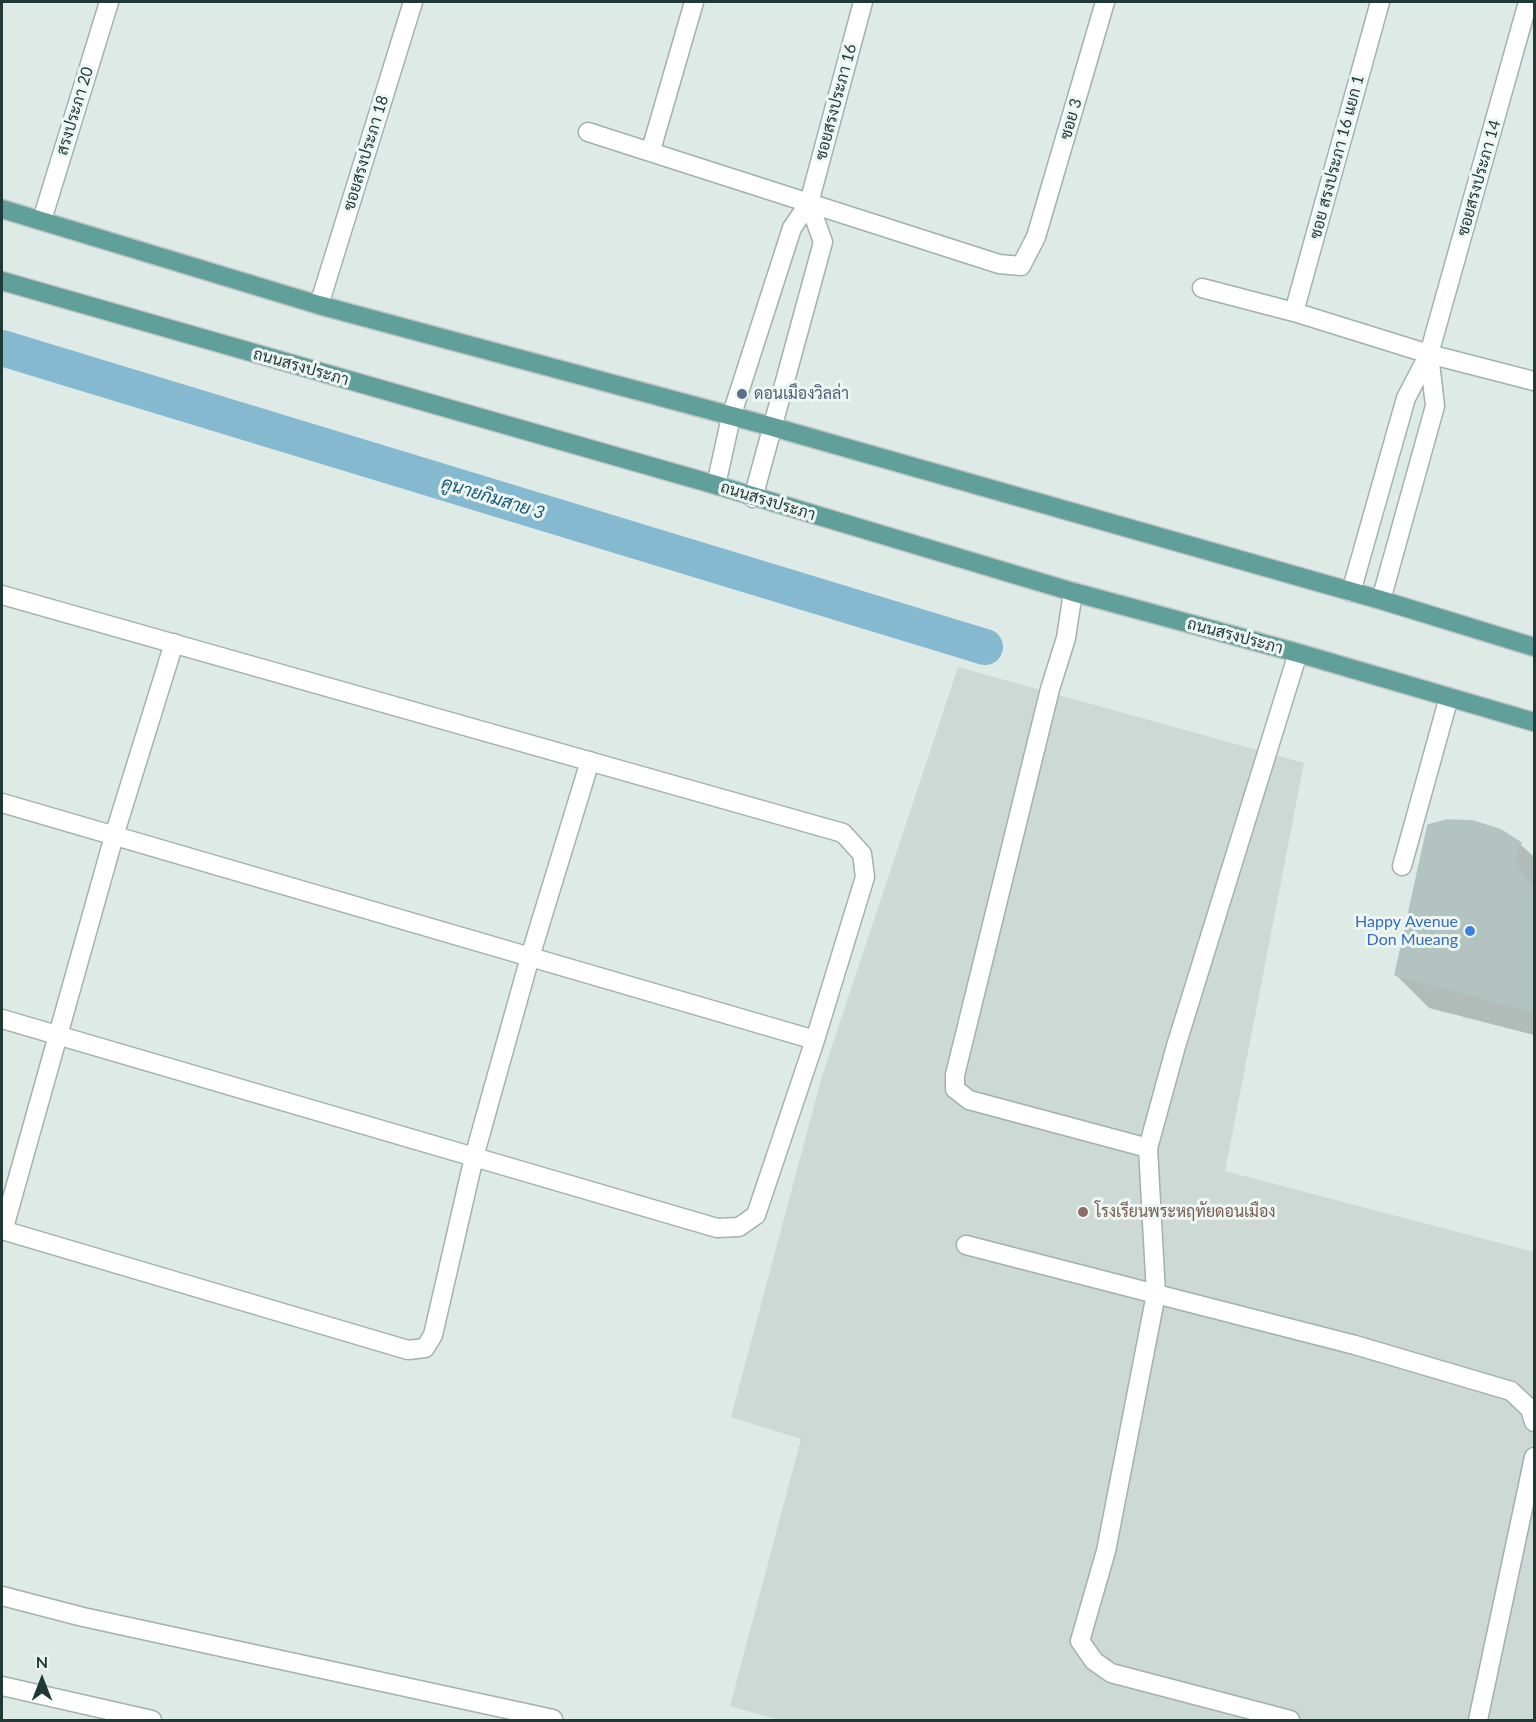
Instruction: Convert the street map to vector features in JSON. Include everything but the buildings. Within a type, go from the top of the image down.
[{"type":"main road","points":[[2,209],[319,305],[773,427],[1381,600],[1534,647]]},
{"type":"main road","name":"ถนนสรงประภา","points":[[2,281],[716,485],[753,498],[1073,592],[1298,653],[1534,722]]},
{"type":"street","name":"สรงประภา 20","points":[[42,220],[109,2]]},
{"type":"street","name":"ซอยสรงประภา 18","points":[[319,305],[413,2]]},
{"type":"street","points":[[651,150],[694,2]]},
{"type":"street","name":"ซอยสรงประภา 16","points":[[716,485],[731,417],[792,228],[809,203],[863,2]]},
{"type":"street","name":"ซอย 3","points":[[809,203],[999,264],[1021,266],[1036,237],[1105,2]]},
{"type":"street","name":"ซอย สรงประภา 16 แยก 1","points":[[1294,312],[1380,2]]},
{"type":"street","name":"ซอยสรงประภา 14","points":[[1429,354],[1528,2]]},
{"type":"street","points":[[588,132],[651,150],[809,203],[823,242],[753,498]]},
{"type":"street","points":[[1202,288],[1294,312],[1429,354],[1534,381]]},
{"type":"street","points":[[1351,592],[1406,398],[1429,354]]},
{"type":"street","points":[[1381,600],[1435,406],[1429,354]]},
{"type":"street","points":[[1073,592],[1066,638],[1050,689],[956,1075],[956,1089],[969,1100],[1148,1148]]},
{"type":"street","points":[[2,594],[843,833],[862,854],[865,877],[815,1040],[756,1215],[739,1227],[717,1228],[2,1019]]},
{"type":"street","points":[[174,643],[114,836],[2,1230],[408,1350],[425,1348],[433,1335],[474,1157],[530,957],[590,761]]},
{"type":"street","points":[[1290,1720],[1111,1673],[1095,1661],[1080,1641],[1106,1551],[1156,1294],[1148,1148],[1176,1046],[1298,653]]},
{"type":"street","points":[[1402,866],[1449,697]]},
{"type":"street","points":[[2,803],[815,1040]]},
{"type":"street","points":[[966,1245],[1355,1345],[1511,1391],[1530,1408],[1534,1422]]},
{"type":"street","points":[[1478,1720],[1534,1457]]},
{"type":"street","points":[[2,1596],[83,1617],[553,1719]]},
{"type":"street","points":[[2,1686],[152,1720]]},
{"type":"shaded area","name":"โรงเรียนพระหฤทัยดอนเมือง","points":[[958,667],[1304,763],[1225,1171],[1534,1252],[1534,1720],[779,1720],[730,1706],[801,1439],[731,1417],[822,1076]]},
{"type":"waterway","name":"คูนายกิมสาย 3","points":[[2,348],[985,647]]},
{"type":"place","name":"ดอนเมืองวิลล่า","points":[[742,394]]},
{"type":"place","name":"Happy Avenue Don Mueang","points":[[1470,931]]},
{"type":"place","name":"โรงเรียนพระหฤทัยดอนเมือง","points":[[1083,1212]]}]
